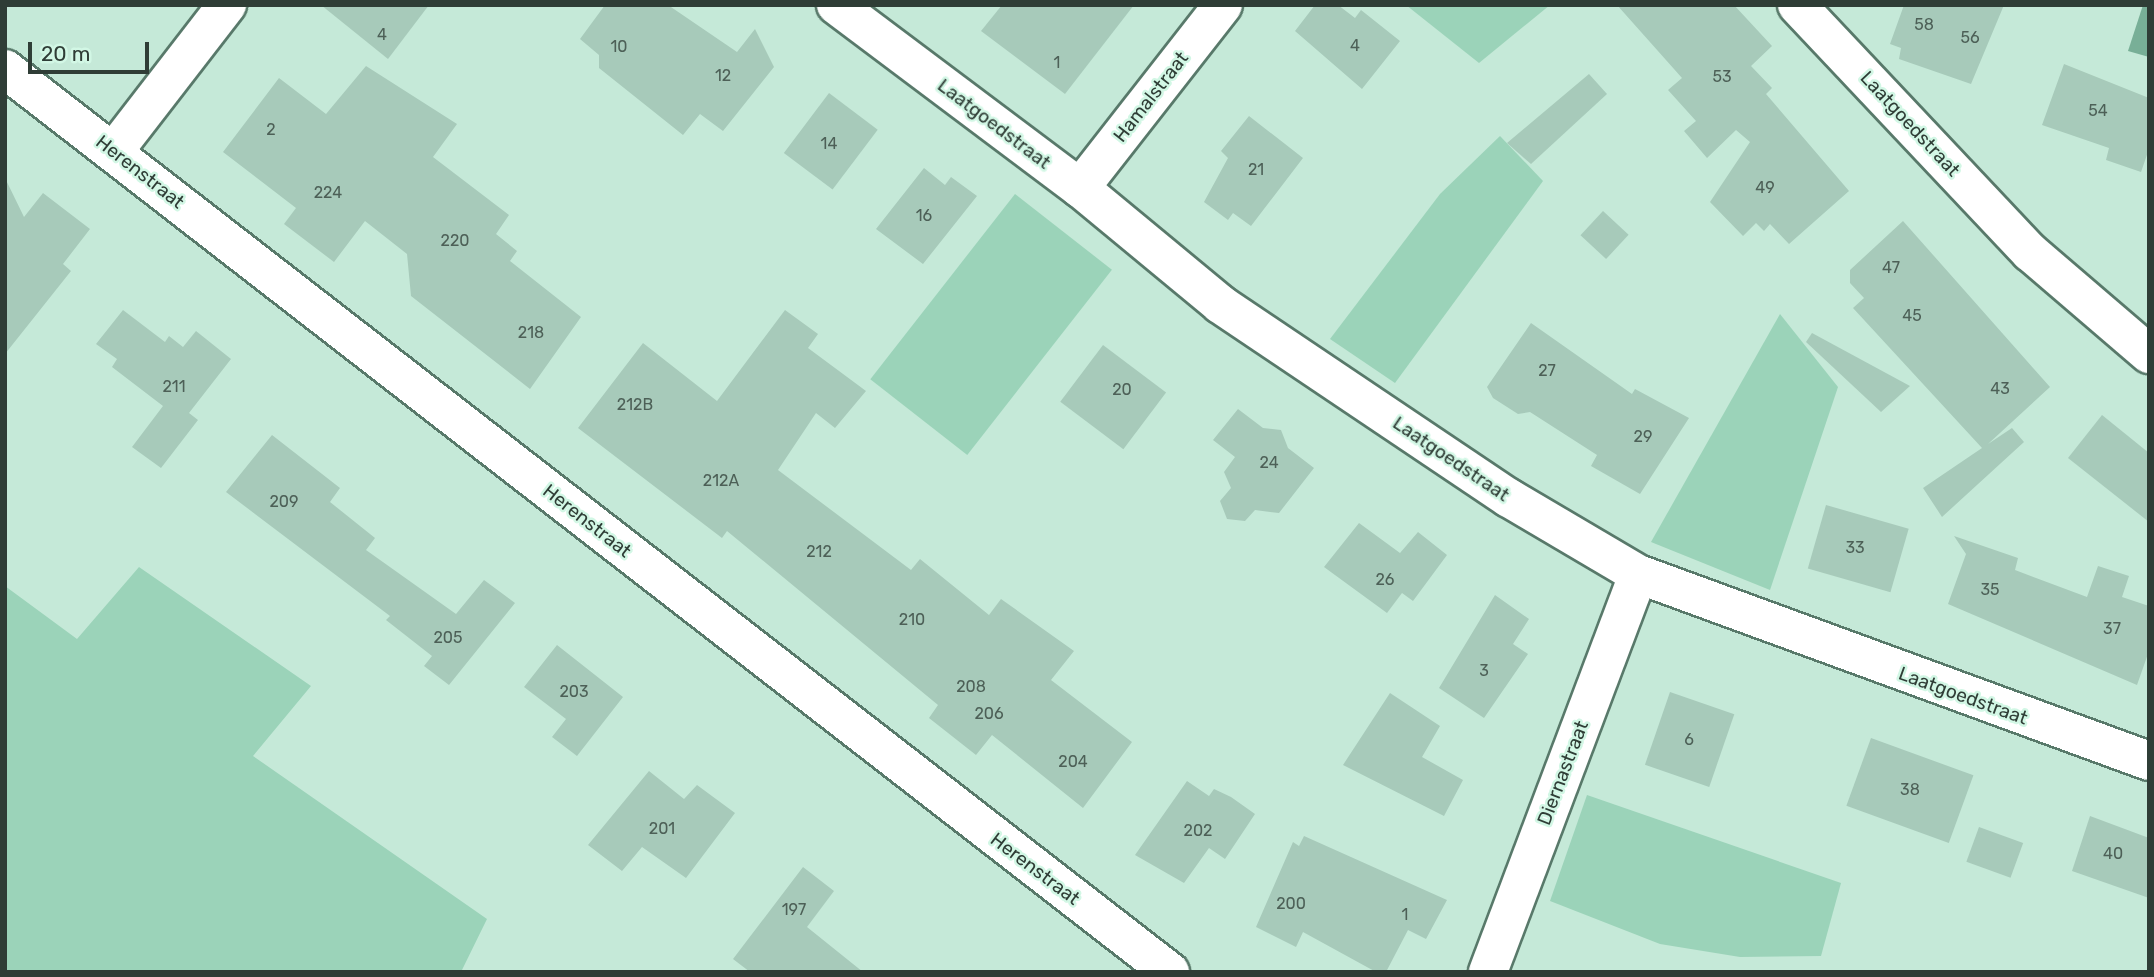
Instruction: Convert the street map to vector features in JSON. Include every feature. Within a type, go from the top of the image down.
[{"type":"street","points":[[114,151],[227,5]]},
{"type":"street","name":"Laatgoedstraat","points":[[836,5],[1080,188],[1220,304],[1509,498],[1638,574],[2149,761]]},
{"type":"street","name":"Hamalstraat","points":[[1080,188],[1223,5]]},
{"type":"street","name":"Laatgoedstraat","points":[[1797,5],[2030,252],[2149,354]]},
{"type":"street","name":"Herenstraat","points":[[5,69],[1170,972]]},
{"type":"street","name":"Diernastraat","points":[[1488,972],[1638,574]]},
{"type":"shaded area","points":[[1406,5],[1550,5],[1479,63]]},
{"type":"shaded area","points":[[2143,5],[2149,5],[2149,57],[2128,51]]},
{"type":"shaded area","points":[[1500,136],[1543,181],[1395,383],[1330,339],[1440,194]]},
{"type":"shaded area","points":[[1015,194],[1112,270],[967,455],[870,379]]},
{"type":"shaded area","points":[[1780,314],[1838,387],[1770,590],[1651,542]]},
{"type":"shaded area","points":[[139,567],[311,686],[253,756],[487,919],[461,972],[5,972],[5,586],[77,639]]},
{"type":"shaded area","points":[[1587,795],[1841,883],[1821,956],[1740,957],[1660,944],[1550,901]]},
{"type":"building","points":[[321,5],[429,5],[388,59]]},
{"type":"building","points":[[605,5],[668,5],[737,52],[755,29],[774,67],[723,131],[700,114],[683,135],[599,68],[599,55],[580,39]]},
{"type":"building","points":[[1002,5],[1134,5],[1065,94],[981,31]]},
{"type":"building","points":[[1315,5],[1338,5],[1355,18],[1361,10],[1400,41],[1362,89],[1295,31]]},
{"type":"building","points":[[1617,5],[1734,5],[1772,46],[1751,66],[1772,88],[1766,94],[1849,191],[1789,244],[1770,224],[1764,231],[1756,223],[1743,236],[1710,202],[1750,142],[1736,130],[1707,158],[1684,131],[1696,121],[1668,90],[1682,78]]},
{"type":"building","points":[[1904,5],[2004,5],[1971,84],[1899,59],[1901,48],[1890,44]]},
{"type":"building","points":[[2064,64],[2149,98],[2149,149],[2141,172],[2106,160],[2109,148],[2042,125]]},
{"type":"building","points":[[366,66],[457,124],[433,157],[509,215],[496,234],[517,251],[510,261],[581,317],[530,389],[411,296],[407,254],[365,221],[334,262],[284,224],[296,208],[223,152],[279,78],[326,114]]},
{"type":"building","points":[[1589,74],[1607,94],[1531,164],[1507,143]]},
{"type":"building","points":[[829,93],[878,130],[833,190],[784,153]]},
{"type":"building","points":[[1249,116],[1303,158],[1251,226],[1233,213],[1228,220],[1204,202],[1228,158],[1221,151]]},
{"type":"building","points":[[924,168],[945,185],[951,177],[977,196],[923,264],[876,229]]},
{"type":"building","points":[[5,178],[24,217],[43,193],[90,229],[63,264],[71,271],[5,354]]},
{"type":"building","points":[[1603,211],[1629,235],[1606,259],[1580,235]]},
{"type":"building","points":[[1903,221],[2050,387],[1988,444],[2012,428],[2024,442],[1942,517],[1923,488],[1982,448],[1853,308],[1864,298],[1850,283],[1850,270]]},
{"type":"building","points":[[123,310],[165,342],[169,336],[183,347],[196,331],[231,359],[189,413],[198,420],[161,468],[132,447],[163,406],[112,367],[117,359],[96,344]]},
{"type":"building","points":[[785,310],[818,334],[808,348],[866,391],[835,428],[816,413],[778,470],[911,570],[920,559],[989,615],[1001,599],[1074,651],[1051,680],[1132,742],[1083,808],[992,735],[976,755],[929,718],[938,705],[727,531],[722,538],[578,428],[643,343],[717,401]]},
{"type":"building","points":[[1531,323],[1632,394],[1635,389],[1689,418],[1640,494],[1591,466],[1597,455],[1530,412],[1518,414],[1493,398],[1487,387]]},
{"type":"building","points":[[1812,333],[1910,386],[1881,412],[1806,342]]},
{"type":"building","points":[[1103,345],[1166,393],[1123,449],[1060,402]]},
{"type":"building","points":[[1238,409],[1263,428],[1281,430],[1288,448],[1314,468],[1279,513],[1255,510],[1245,521],[1227,519],[1220,501],[1231,488],[1224,472],[1235,457],[1213,440]]},
{"type":"building","points":[[2102,415],[2149,453],[2149,522],[2068,458]]},
{"type":"building","points":[[272,435],[340,488],[330,502],[375,538],[366,550],[456,614],[484,580],[515,603],[449,685],[424,666],[432,656],[386,620],[390,616],[226,492]]},
{"type":"building","points":[[1826,505],[1909,529],[1890,592],[1808,568]]},
{"type":"building","points":[[1359,523],[1400,553],[1418,532],[1447,555],[1413,601],[1402,593],[1387,613],[1324,567]]},
{"type":"building","points":[[1954,536],[2018,558],[2015,570],[2087,597],[2098,566],[2129,576],[2122,597],[2149,606],[2149,651],[2137,685],[1948,604],[1966,554]]},
{"type":"building","points":[[1495,595],[1529,619],[1513,644],[1528,654],[1484,718],[1439,688]]},
{"type":"building","points":[[557,645],[623,697],[577,756],[552,737],[566,719],[524,687]]},
{"type":"building","points":[[1670,692],[1734,714],[1709,787],[1645,765]]},
{"type":"building","points":[[1390,693],[1440,726],[1422,757],[1463,780],[1444,816],[1343,765]]},
{"type":"building","points":[[1871,738],[1973,775],[1949,843],[1846,806]]},
{"type":"building","points":[[649,771],[684,799],[697,785],[735,813],[686,878],[642,847],[622,871],[588,845]]},
{"type":"building","points":[[1187,781],[1209,796],[1214,789],[1231,797],[1255,814],[1225,859],[1209,848],[1184,883],[1135,855]]},
{"type":"building","points":[[2090,816],[2149,838],[2149,898],[2072,871]]},
{"type":"building","points":[[1979,827],[2023,843],[2011,878],[1966,862]]},
{"type":"building","points":[[1304,836],[1447,900],[1426,939],[1408,930],[1386,972],[1376,972],[1303,932],[1296,947],[1256,927],[1293,842],[1299,846]]},
{"type":"building","points":[[803,867],[834,891],[807,927],[863,972],[750,972],[733,959]]}]
